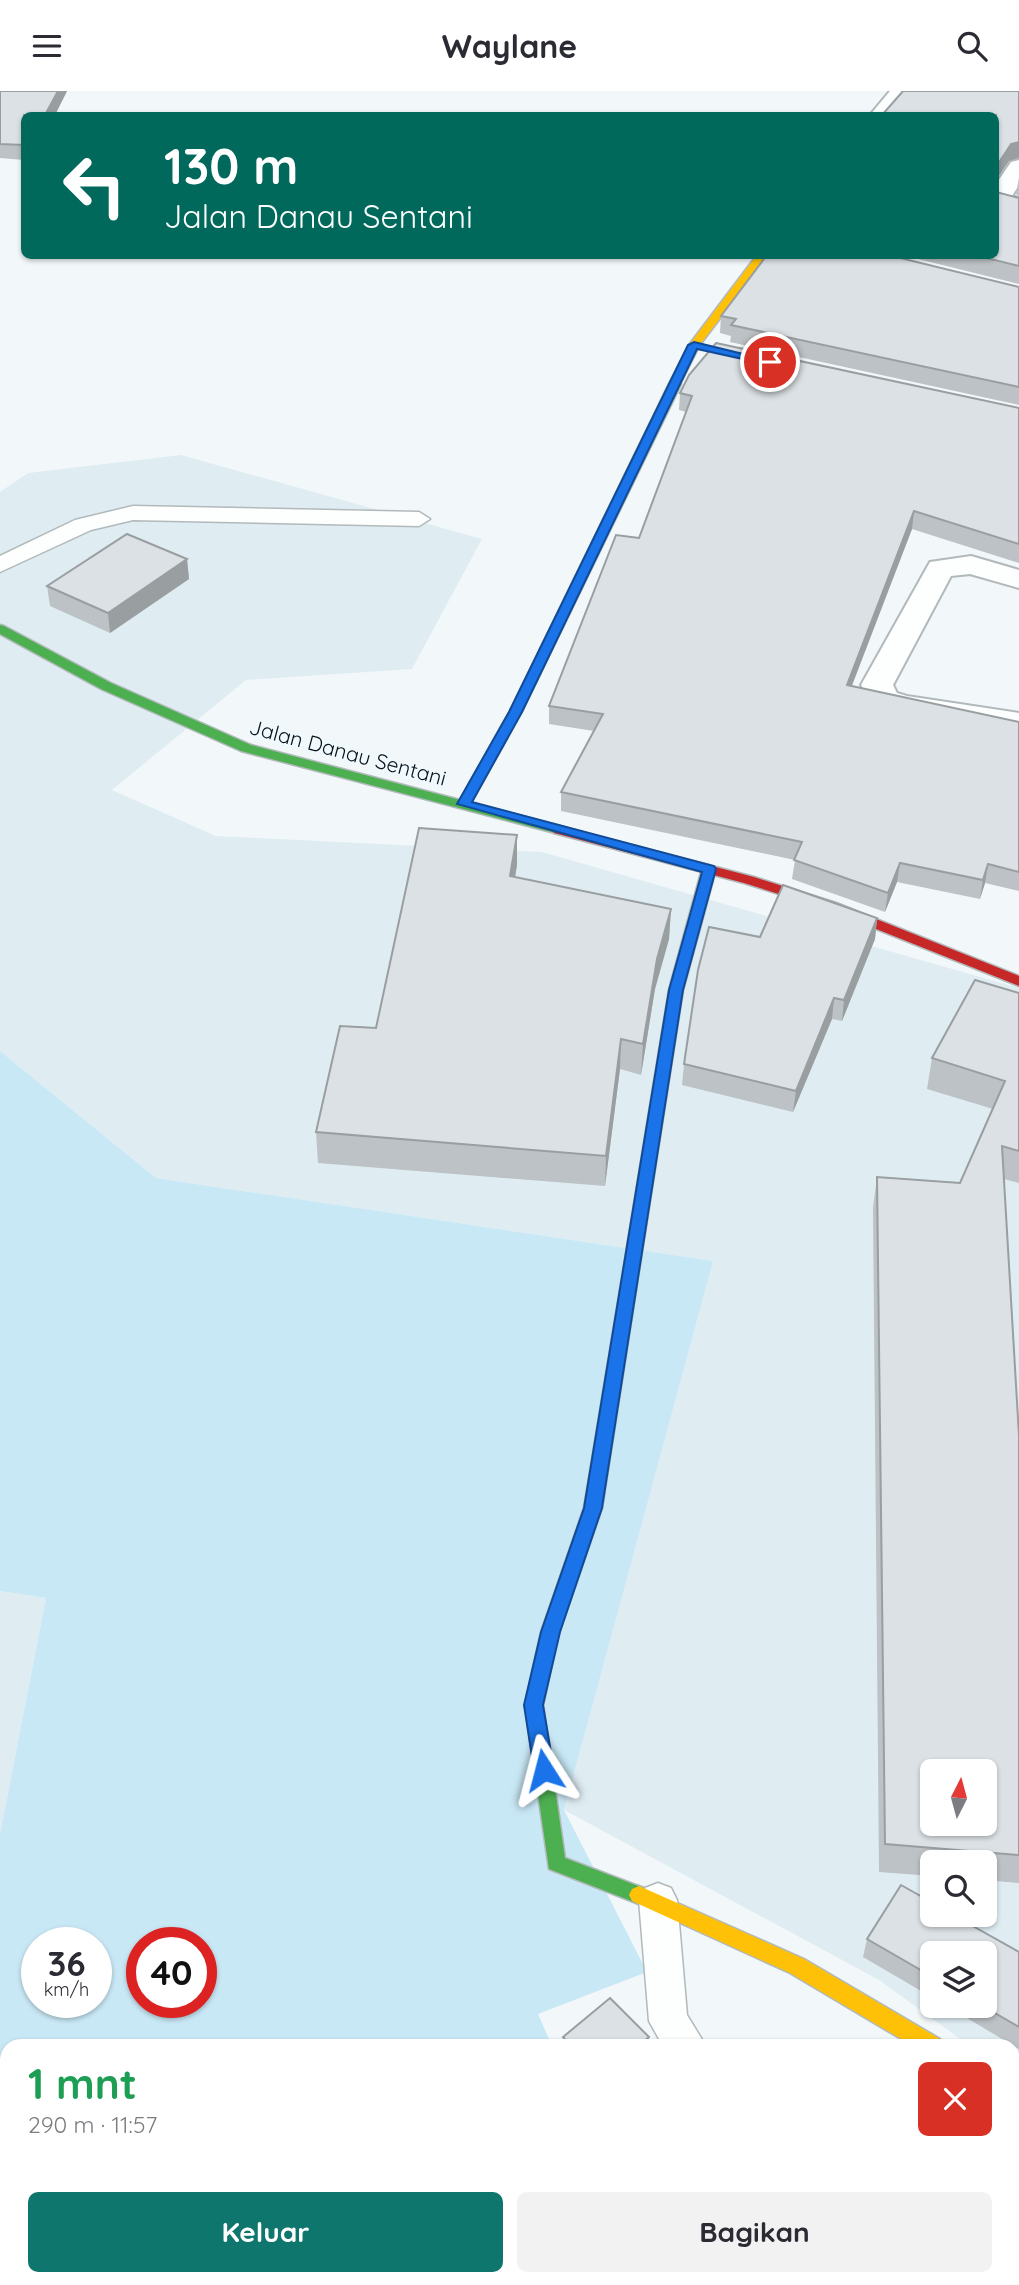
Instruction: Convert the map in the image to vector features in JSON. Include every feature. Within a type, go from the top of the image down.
[{"type":"street","points":[[884,112],[902,91]]},
{"type":"street","points":[[1019,167],[1000,196],[1003,201],[1019,206]]},
{"type":"street","points":[[464,804],[516,712],[694,345],[760,259]]},
{"type":"street","points":[[694,345],[720,351]]},
{"type":"street","points":[[1019,579],[971,565],[940,568],[877,685],[884,699],[902,705],[1019,723]]},
{"type":"street","name":"Jalan Danau Sentani","points":[[0,629],[106,686],[246,748],[709,869],[831,906],[1019,981]]},
{"type":"street","points":[[709,869],[676,990],[593,1508],[550,1632],[534,1705],[556,1863],[658,1900],[871,2004],[923,2039]]},
{"type":"lane","points":[[0,565],[83,525],[133,513],[419,519]]},
{"type":"lane","points":[[658,1900],[668,2021],[681,2039]]},
{"type":"shaded area","points":[[181,455],[482,539],[412,669],[246,680],[112,790],[216,836],[542,852],[1019,988],[1019,2039],[960,2039],[931,2018],[997,2018],[997,1941],[920,1941],[920,2010],[879,1980],[564,1810],[712,1261],[156,1178],[0,1051],[0,492],[28,473]]},
{"type":"shaded area","points":[[0,1051],[156,1178],[713,1261],[564,1810],[647,1972],[538,2014],[549,2039],[0,2039],[0,1834],[46,1598],[0,1591]]},
{"type":"shaded area","points":[[0,1591],[46,1598],[0,1834]]},
{"type":"building","points":[[0,91],[58,91],[47,112],[21,112],[21,145],[0,144]]},
{"type":"building","points":[[903,91],[1019,91],[1019,142],[1011,144],[999,162],[999,112],[885,112]]},
{"type":"building","points":[[999,193],[1019,198],[1019,266],[990,259],[999,259]]},
{"type":"building","points":[[764,259],[904,259],[1019,287],[1019,387],[731,325],[736,319],[721,316]]},
{"type":"building","points":[[716,343],[1019,408],[1019,544],[914,511],[847,685],[1019,722],[1019,872],[988,864],[983,880],[900,863],[888,893],[794,860],[802,842],[561,792],[603,714],[549,706],[616,535],[639,538],[692,396],[680,393],[689,375]]},
{"type":"building","points":[[127,534],[187,559],[108,613],[47,586]]},
{"type":"building","points":[[419,828],[517,835],[510,876],[671,909],[657,959],[643,1044],[621,1039],[606,1156],[316,1132],[340,1026],[376,1028]]},
{"type":"building","points":[[783,885],[877,918],[844,1000],[834,998],[796,1091],[684,1064],[698,970],[709,927],[760,937]]},
{"type":"building","points":[[975,980],[1019,993],[1019,1151],[1002,1146],[1019,1436],[1019,1855],[997,1853],[997,1850],[885,1844],[877,1177],[960,1183],[1005,1081],[932,1058]]},
{"type":"building","points":[[901,1885],[920,1896],[920,1927],[974,1927],[1019,1952],[1019,2027],[997,2014],[997,1941],[920,1941],[920,1970],[867,1939]]},
{"type":"building","points":[[610,1998],[649,2037],[565,2039],[563,2037]]},
{"type":"traffic: fast","points":[[464,804],[516,711],[675,384]]},
{"type":"traffic: fast","points":[[0,629],[106,686],[246,748],[559,830]]},
{"type":"traffic: fast","points":[[628,1290],[593,1508],[550,1632],[534,1705],[556,1863],[639,1895]]},
{"type":"traffic: slow","points":[[675,384],[694,345],[760,259]]},
{"type":"traffic: slow","points":[[628,1290],[676,990],[709,869]]},
{"type":"traffic: slow","points":[[639,1895],[797,1966],[921,2039]]},
{"type":"traffic: jam","points":[[559,830],[749,880],[831,906],[1019,981]]},
{"type":"route","points":[[544,1770],[534,1705],[550,1632],[593,1508],[676,990],[709,869],[464,804],[516,712],[694,345],[770,362]]}]
